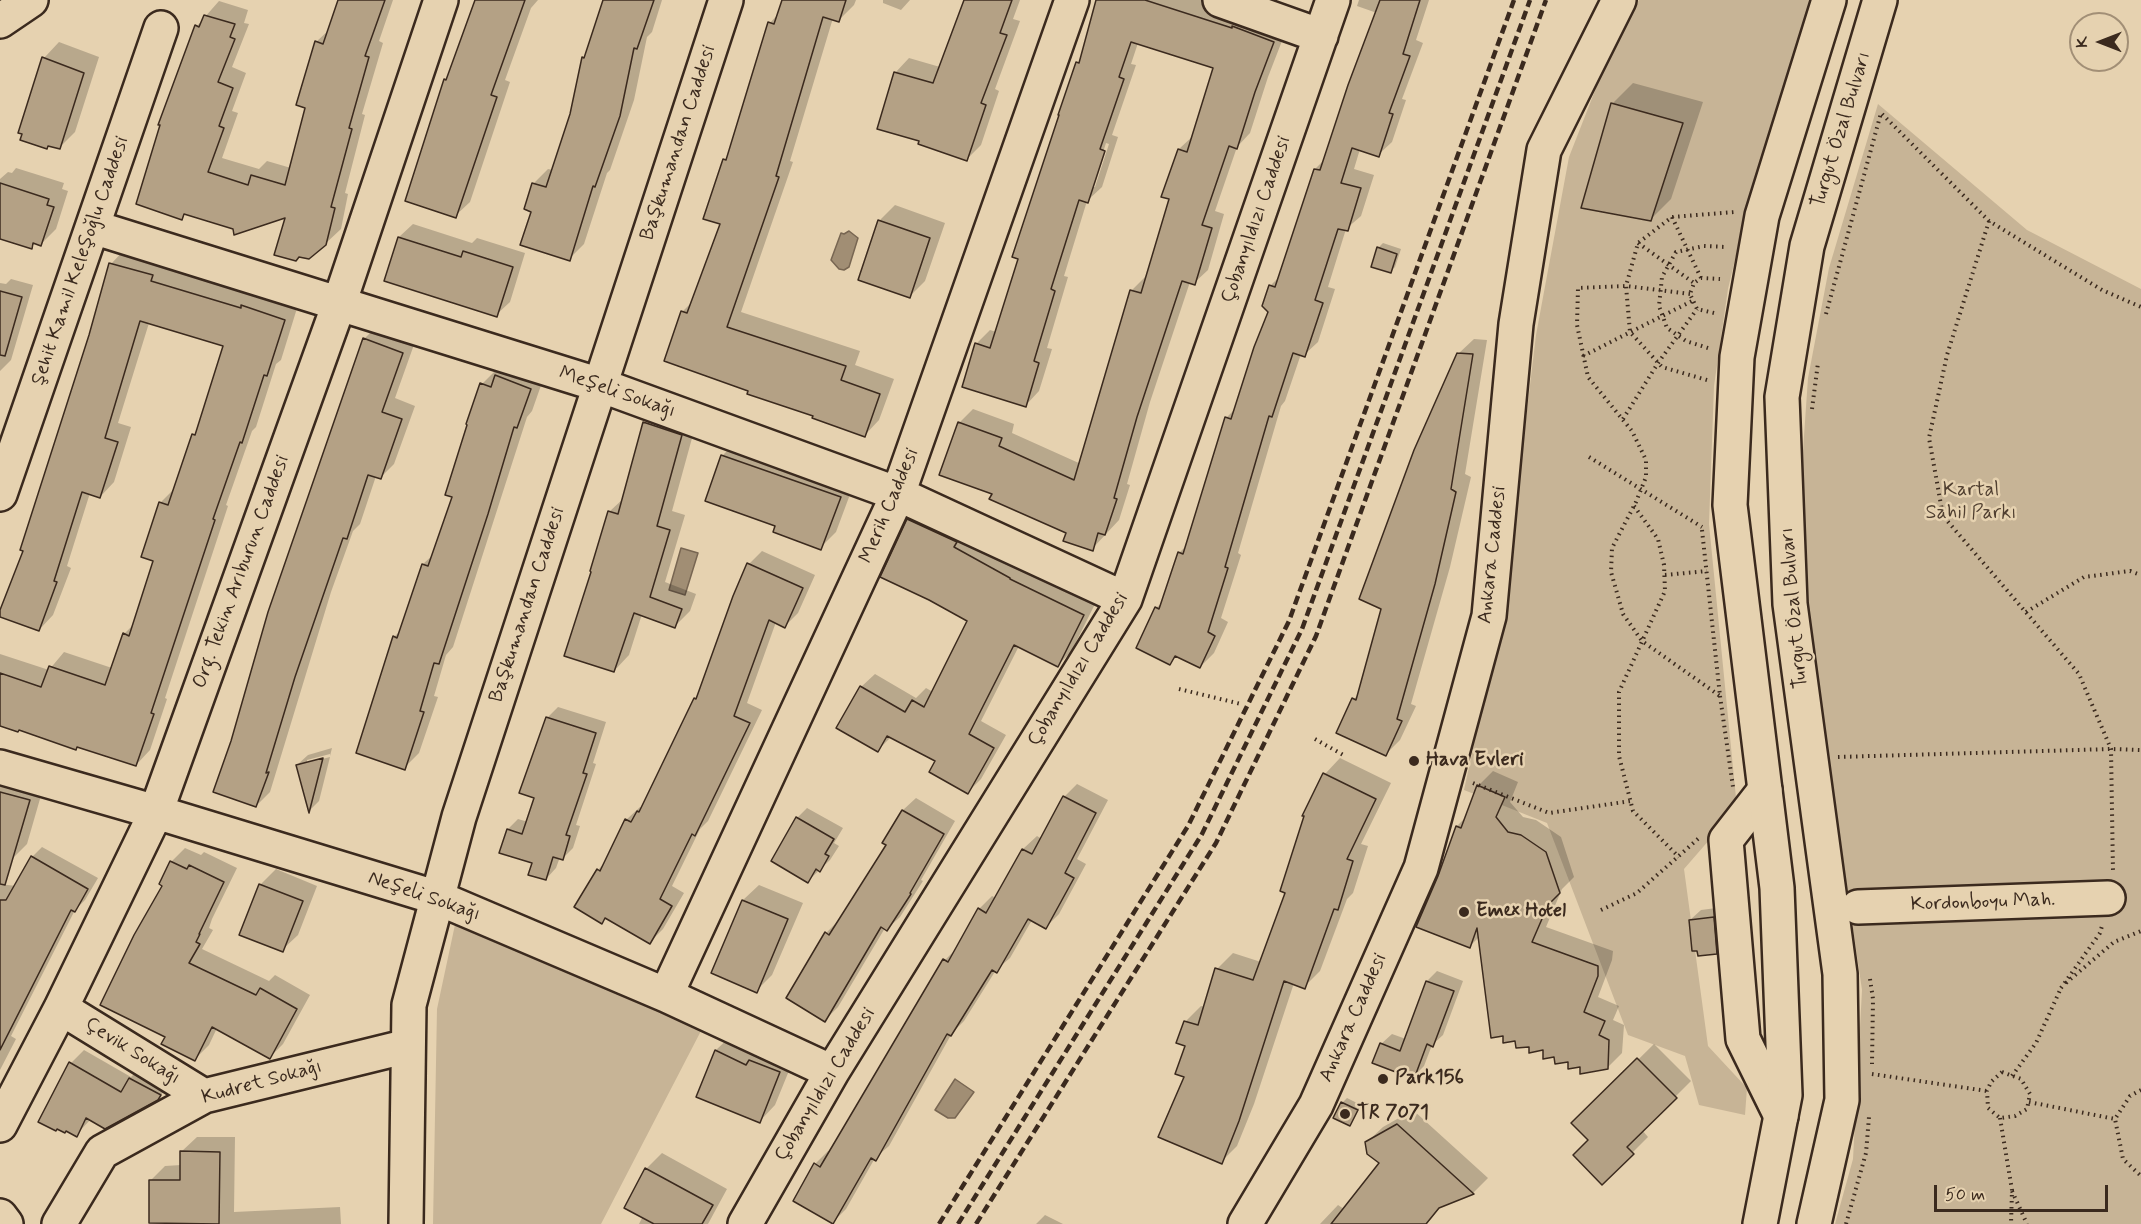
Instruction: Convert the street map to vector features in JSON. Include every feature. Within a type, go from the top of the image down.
[{"type":"main road","points":[[0,21],[31,0]]},
{"type":"main road","name":"Org. Tekin Arıburun Caddesi","points":[[0,1125],[61,1008],[156,812],[339,304],[441,0]]},
{"type":"main road","name":"Başkumandan Caddesi","points":[[406,1224],[409,1005],[459,817],[726,0]]},
{"type":"main road","name":"Merih Caddesi","points":[[666,995],[898,494],[1072,0]]},
{"type":"main road","points":[[1220,0],[1321,36]]},
{"type":"main road","name":"Çobanyıldızı Caddesi","points":[[745,1224],[832,1072],[1125,599],[1333,0]]},
{"type":"main road","name":"Ankara Caddesi","points":[[1245,1224],[1316,1105],[1421,868],[1489,616],[1516,324],[1544,150],[1619,0]]},
{"type":"main road","points":[[1760,1224],[1785,1095],[1777,888],[1749,790],[1730,505],[1737,357],[1762,216],[1829,0]]},
{"type":"main road","name":"Turgut Özal Bulvarı","points":[[1814,1224],[1842,1100],[1840,974],[1790,604],[1782,397],[1807,246],[1880,0]]},
{"type":"main road","name":"Şehit Kamil Keleşoğlu Caddesi","points":[[0,494],[161,28]]},
{"type":"main road","name":"Meşeli Sokağı","points":[[93,227],[600,385],[898,494],[1125,599]]},
{"type":"main road","name":"Neşeli Sokağı","points":[[0,767],[438,898],[666,995],[832,1072]]},
{"type":"main road","points":[[1749,790],[1726,840],[1743,1040],[1781,1116]]},
{"type":"main road","name":"Kordonboyu Mah.","points":[[1858,907],[2108,898]]},
{"type":"main road","name":"Çevik Sokağı","points":[[61,1008],[204,1096]]},
{"type":"main road","name":"Kudret Sokağı","points":[[68,1222],[102,1152],[204,1096],[408,1046]]},
{"type":"main road","points":[[0,1216],[6,1224]]},
{"type":"path","points":[[1824,324],[1881,112],[1989,221],[2102,290],[2141,307]]},
{"type":"path","points":[[1707,380],[1662,367],[1630,332],[1626,286],[1638,243],[1672,217],[1736,212]]},
{"type":"path","points":[[1672,217],[1701,278]]},
{"type":"path","points":[[1989,221],[1947,355],[1929,438],[1943,516],[2079,674],[2111,749],[2113,877],[2100,933],[2061,988],[2037,1043],[2012,1076]]},
{"type":"path","points":[[1638,243],[1694,283]]},
{"type":"path","points":[[1708,348],[1686,341],[1667,328],[1659,306],[1662,277],[1676,252],[1704,246],[1726,247]]},
{"type":"path","points":[[1716,302],[1714,313],[1697,309],[1690,294],[1694,283],[1701,278],[1720,279],[1718,290]]},
{"type":"path","points":[[1690,294],[1626,286],[1578,288],[1577,325],[1588,377],[1632,430],[1646,460],[1646,477],[1612,548],[1611,572],[1623,614],[1642,641],[1720,696]]},
{"type":"path","points":[[1583,356],[1692,301]]},
{"type":"path","points":[[1623,419],[1658,363],[1697,309]]},
{"type":"path","points":[[1708,359],[1710,336]]},
{"type":"path","points":[[1811,417],[1819,359]]},
{"type":"path","points":[[1707,391],[1708,369]]},
{"type":"path","points":[[1589,457],[1702,527]]},
{"type":"path","points":[[1634,506],[1658,539],[1665,575],[1665,591],[1619,692],[1619,756],[1633,811],[1679,857]]},
{"type":"path","points":[[1702,515],[1720,696],[1749,790]]},
{"type":"path","points":[[1665,575],[1707,571]]},
{"type":"path","points":[[2026,612],[2084,577],[2130,571],[2141,575]]},
{"type":"path","points":[[1179,689],[1241,704]]},
{"type":"path","points":[[1315,739],[1345,756]]},
{"type":"path","points":[[1839,768],[1837,757],[2141,750]]},
{"type":"path","points":[[1446,772],[1550,813],[1631,801]]},
{"type":"path","points":[[1601,910],[1637,892],[1679,857],[1703,833]]},
{"type":"path","points":[[2061,988],[2114,942],[2141,931]]},
{"type":"path","points":[[1869,976],[1873,999],[1871,1085]]},
{"type":"path","points":[[2000,1118],[2015,1116],[2027,1109],[2030,1094],[2021,1079],[2002,1072],[1991,1082],[1987,1091],[1988,1108],[2000,1118],[2012,1190],[2011,1224]]},
{"type":"path","points":[[1872,1074],[1987,1091]]},
{"type":"path","points":[[2141,1090],[2130,1095],[2115,1119],[2123,1160],[2141,1176]]},
{"type":"path","points":[[2029,1102],[2115,1119]]},
{"type":"path","points":[[1846,1224],[1866,1153],[1869,1108]]},
{"type":"path","points":[[2012,1190],[2027,1224]]},
{"type":"green space","points":[[1639,0],[1811,0],[1751,192],[1728,289],[1714,386],[1709,524],[1737,808],[1684,869],[1708,1046],[1747,1088],[1745,1115],[1699,1105],[1685,1056],[1628,1035],[1547,823],[1464,790],[1503,611],[1536,335],[1569,157],[1616,37]]},
{"type":"green space","name":"Kartal Sahil Parkı","points":[[1878,104],[2027,230],[2141,289],[2141,1224],[1835,1224],[1853,1159],[1862,990],[1810,637],[1800,494],[1808,378],[1829,268]]},
{"type":"green space","points":[[456,920],[703,1027],[601,1224],[433,1224],[437,1009]]},
{"type":"shaded area","points":[[849,231],[858,238],[849,267],[844,270],[839,269],[831,260],[841,233]]},
{"type":"shaded area","points":[[681,548],[698,553],[685,595],[669,590]]},
{"type":"shaded area","points":[[955,1079],[974,1092],[955,1118],[948,1118],[935,1110]]},
{"type":"building","points":[[338,0],[385,0],[365,56],[369,57],[349,128],[352,129],[331,207],[335,208],[326,245],[309,259],[299,257],[296,261],[274,255],[285,218],[234,235],[233,229],[184,214],[182,220],[136,204],[160,125],[158,125],[195,25],[199,27],[204,15],[235,24],[230,37],[235,39],[218,82],[233,88],[219,126],[224,128],[208,172],[248,185],[251,175],[285,185],[305,108],[296,105],[315,41],[323,44]]},
{"type":"building","points":[[475,0],[525,0],[491,95],[497,97],[456,218],[405,201],[444,79],[446,80]]},
{"type":"building","points":[[603,0],[654,0],[637,49],[634,48],[620,116],[595,187],[593,186],[570,261],[520,245],[531,212],[524,209],[532,183],[546,187],[570,114],[582,57],[584,58]]},
{"type":"building","points":[[782,0],[846,0],[839,22],[823,17],[776,176],[779,177],[727,327],[846,366],[841,380],[880,394],[865,437],[664,361],[681,311],[687,313],[720,224],[703,219],[723,159],[726,160],[768,22],[774,24]]},
{"type":"building","points":[[964,0],[1012,0],[1000,33],[1007,35],[981,103],[986,105],[967,161],[918,144],[919,141],[877,129],[894,72],[933,83]]},
{"type":"building","points":[[1096,0],[1145,0],[1232,28],[1232,26],[1274,42],[1237,149],[1229,146],[1202,225],[1212,228],[1195,285],[1182,281],[1137,417],[1114,498],[1117,499],[1105,535],[1098,533],[1093,551],[1063,541],[1066,533],[989,499],[992,494],[939,475],[958,422],[1002,438],[999,446],[1074,480],[1130,290],[1141,293],[1169,199],[1161,197],[1178,149],[1187,152],[1213,68],[1131,42],[1119,77],[1124,79],[1100,149],[1105,151],[1088,203],[1079,200],[1051,289],[1055,291],[1034,361],[1039,363],[1026,407],[962,387],[975,343],[990,348],[1018,259],[1012,257],[1076,62],[1079,63]]},
{"type":"building","points":[[1380,0],[1420,0],[1403,54],[1410,56],[1389,113],[1393,114],[1379,157],[1352,148],[1341,183],[1361,188],[1348,231],[1338,229],[1315,300],[1323,303],[1305,357],[1293,353],[1272,417],[1269,416],[1225,567],[1228,568],[1208,632],[1215,636],[1200,668],[1175,656],[1170,665],[1136,648],[1155,607],[1159,609],[1178,552],[1183,554],[1225,417],[1231,419],[1268,312],[1262,306],[1269,285],[1275,287],[1314,169],[1320,170],[1348,85]]},
{"type":"building","points":[[42,57],[84,73],[60,149],[48,146],[47,149],[20,140],[22,134],[18,133]]},
{"type":"building","points":[[1611,103],[1683,123],[1651,221],[1581,208]]},
{"type":"building","points":[[0,183],[49,199],[47,205],[54,207],[41,246],[33,243],[32,249],[0,239]]},
{"type":"building","points":[[878,220],[930,238],[910,298],[858,280]]},
{"type":"building","points":[[398,237],[461,257],[463,251],[513,267],[497,317],[384,281]]},
{"type":"building","points":[[1377,247],[1397,254],[1391,273],[1371,267]]},
{"type":"building","points":[[109,263],[153,275],[151,281],[241,308],[241,305],[285,320],[267,376],[264,375],[242,443],[240,442],[213,519],[215,520],[151,713],[154,714],[136,766],[0,726],[0,673],[41,687],[49,666],[105,685],[123,633],[129,636],[153,561],[141,557],[159,502],[168,505],[192,434],[195,435],[223,346],[140,321],[105,438],[118,442],[100,498],[82,492],[54,581],[57,582],[39,631],[0,617],[0,610],[23,551],[20,550],[89,335]]},
{"type":"building","points":[[0,291],[22,297],[5,356],[0,355]]},
{"type":"building","points":[[363,338],[403,353],[382,412],[402,419],[381,479],[368,475],[347,539],[343,538],[295,677],[266,773],[269,772],[256,807],[213,792],[231,741],[268,612]]},
{"type":"building","points":[[1457,353],[1473,354],[1451,489],[1456,492],[1435,584],[1397,719],[1402,721],[1386,756],[1336,733],[1352,698],[1356,700],[1381,609],[1359,599],[1414,450]]},
{"type":"building","points":[[495,375],[531,389],[517,428],[514,427],[439,664],[434,663],[420,711],[424,712],[405,770],[356,753],[393,636],[397,638],[422,564],[428,566],[452,497],[445,495],[480,383],[491,387]]},
{"type":"building","points":[[643,422],[682,435],[657,526],[670,530],[650,597],[682,609],[675,628],[634,613],[614,672],[564,656],[608,511],[618,514]]},
{"type":"building","points":[[721,455],[841,497],[821,550],[773,532],[775,526],[705,501]]},
{"type":"building","points":[[907,519],[957,542],[954,547],[1010,579],[1084,615],[1058,667],[1014,645],[969,734],[994,748],[968,794],[929,772],[935,761],[887,736],[878,752],[836,728],[860,686],[905,712],[912,700],[924,707],[967,621],[880,577]]},
{"type":"building","points":[[747,563],[803,588],[785,628],[769,620],[734,716],[750,723],[695,836],[692,834],[660,899],[672,906],[650,944],[605,918],[602,924],[574,907],[597,869],[600,871],[625,819],[631,822],[637,811],[639,812],[694,698],[696,699]]},
{"type":"building","points":[[546,717],[596,733],[583,773],[587,774],[566,835],[570,836],[563,860],[553,857],[546,880],[528,875],[532,863],[499,853],[507,829],[522,834],[534,798],[519,793]]},
{"type":"building","points":[[323,758],[309,813],[296,765]]},
{"type":"building","points":[[1323,773],[1376,799],[1347,859],[1353,861],[1338,910],[1334,909],[1305,989],[1284,981],[1239,1121],[1222,1164],[1158,1137],[1184,1077],[1175,1074],[1185,1046],[1176,1043],[1184,1021],[1198,1025],[1215,968],[1253,980],[1285,893],[1280,891],[1304,816],[1302,816]]},
{"type":"building","points":[[1477,785],[1505,797],[1496,817],[1508,832],[1521,835],[1546,852],[1560,893],[1548,905],[1532,942],[1598,966],[1598,976],[1584,1012],[1605,1021],[1599,1035],[1609,1040],[1608,1069],[1580,1074],[1580,1067],[1568,1069],[1568,1062],[1555,1064],[1554,1057],[1543,1059],[1543,1050],[1529,1053],[1529,1047],[1516,1048],[1515,1041],[1503,1043],[1503,1036],[1491,1038],[1477,928],[1470,948],[1416,927],[1456,826],[1461,828]]},
{"type":"building","points":[[0,792],[30,800],[5,885],[0,884]]},
{"type":"building","points":[[1063,796],[1096,813],[1065,873],[1074,878],[1046,929],[1028,919],[997,973],[992,970],[951,1036],[947,1034],[876,1161],[871,1158],[833,1224],[793,1201],[814,1163],[820,1167],[943,959],[948,962],[978,908],[986,913],[1022,849],[1032,854]]},
{"type":"building","points":[[902,810],[944,834],[911,894],[887,931],[881,927],[825,1022],[786,998],[825,932],[829,935],[886,845],[882,843]]},
{"type":"building","points":[[796,817],[834,839],[825,854],[829,856],[820,872],[816,869],[808,883],[771,861]]},
{"type":"building","points":[[31,856],[88,889],[75,912],[71,910],[0,1050],[0,900],[6,900]]},
{"type":"building","points":[[170,861],[187,869],[189,865],[224,882],[199,934],[196,942],[200,944],[189,963],[256,995],[260,988],[297,1009],[270,1059],[212,1027],[195,1061],[161,1044],[165,1037],[100,1005],[134,935],[162,886],[159,884]]},
{"type":"building","points":[[259,884],[303,901],[283,952],[239,935]]},
{"type":"building","points":[[742,900],[788,919],[757,993],[711,973]]},
{"type":"building","points":[[1714,917],[1717,954],[1698,956],[1697,951],[1692,951],[1689,920]]},
{"type":"building","points":[[1426,981],[1454,991],[1433,1047],[1427,1044],[1414,1079],[1372,1063],[1380,1043],[1400,1051]]},
{"type":"building","points":[[715,1050],[746,1065],[749,1060],[780,1072],[760,1123],[696,1097]]},
{"type":"building","points":[[1637,1058],[1677,1098],[1627,1147],[1634,1154],[1602,1185],[1573,1155],[1588,1140],[1571,1123]]},
{"type":"building","points":[[69,1062],[121,1092],[129,1078],[161,1095],[158,1100],[105,1129],[86,1118],[77,1137],[66,1131],[65,1133],[57,1129],[56,1131],[38,1122]]},
{"type":"building","name":"TR 7071","points":[[1341,1102],[1358,1110],[1350,1126],[1333,1118]]},
{"type":"building","points":[[1397,1124],[1474,1194],[1439,1208],[1426,1224],[1331,1224],[1379,1163],[1367,1154],[1365,1142]]},
{"type":"building","points":[[180,1151],[220,1152],[219,1224],[149,1223],[149,1180],[180,1180]]},
{"type":"building","points":[[645,1168],[713,1205],[702,1224],[654,1224],[624,1208]]},
{"type":"railway","points":[[939,1224],[1188,826],[1289,621],[1514,0]]},
{"type":"railway","points":[[958,1224],[1202,834],[1302,629],[1530,0]]},
{"type":"railway","points":[[976,1224],[1216,843],[1316,636],[1546,0]]},
{"type":"place","name":"Hava Evleri","points":[[1414,761]]},
{"type":"place","name":"Emex Hotel","points":[[1464,912]]},
{"type":"place","name":"Park156","points":[[1383,1079]]},
{"type":"place","name":"TR 7071","points":[[1345,1114]]}]
